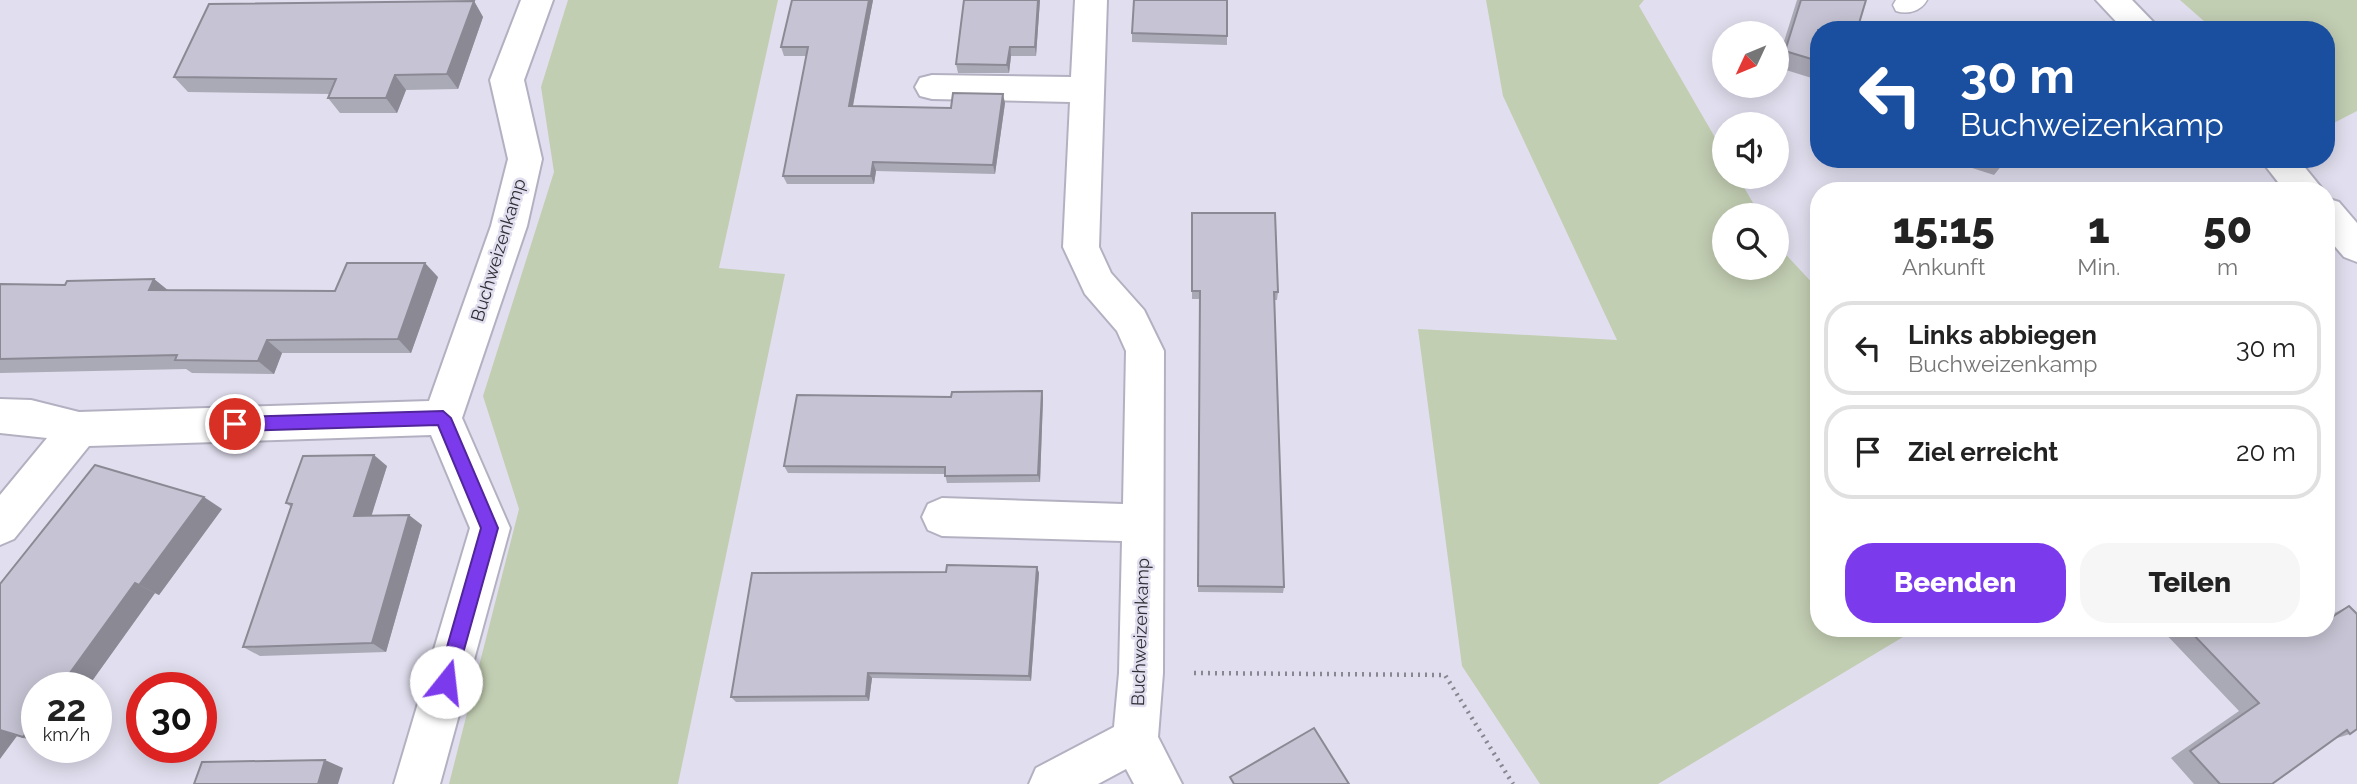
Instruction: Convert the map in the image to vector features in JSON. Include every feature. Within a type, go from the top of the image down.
[{"type":"street","name":"Buchweizenkamp","points":[[443,418],[509,226],[525,159],[507,80],[537,0]]},
{"type":"street","name":"Buchweizenkamp","points":[[1091,0],[1081,247],[1098,283],[1131,321],[1145,351],[1141,673],[1135,740]]},
{"type":"street","points":[[2112,0],[2136,21]]},
{"type":"street","points":[[932,87],[1087,90]]},
{"type":"street","points":[[2285,168],[2298,182]]},
{"type":"street","points":[[2335,222],[2357,247]]},
{"type":"street","points":[[0,416],[31,417],[79,429],[443,418],[490,528],[417,784]]},
{"type":"street","points":[[0,526],[79,429]]},
{"type":"street","points":[[942,517],[1143,523]]},
{"type":"street","points":[[1052,784],[1135,740],[1159,784]]},
{"type":"path","points":[[1141,673],[1445,675],[1513,784]]},
{"type":"green space","points":[[568,0],[778,0],[719,268],[785,274],[678,784],[449,784],[519,509],[483,396],[554,172],[541,87]]},
{"type":"green space","points":[[1486,0],[1644,0],[1639,6],[1712,132],[1712,189],[1745,189],[1753,203],[1712,203],[1712,280],[1789,280],[1789,258],[1810,280],[1810,637],[1903,637],[1658,784],[1540,784],[1462,666],[1418,329],[1617,340],[1503,96]]},
{"type":"green space","points":[[2180,0],[2357,0],[2357,111],[2335,122],[2335,21],[2204,21]]},
{"type":"building","points":[[792,0],[869,0],[849,106],[951,108],[953,93],[1003,94],[993,165],[873,162],[871,176],[783,176],[808,47],[781,47]]},
{"type":"building","points":[[964,0],[1038,0],[1035,47],[1010,47],[1007,65],[956,64]]},
{"type":"building","points":[[1134,0],[1227,0],[1227,36],[1132,33]]},
{"type":"building","points":[[1801,0],[1866,0],[1860,21],[1810,21],[1810,59],[1789,52],[1789,38]]},
{"type":"building","points":[[474,1],[447,74],[395,75],[386,98],[328,98],[336,79],[174,77],[209,4]]},
{"type":"building","points":[[1192,213],[1275,213],[1278,292],[1274,292],[1284,587],[1198,586],[1200,291],[1192,291]]},
{"type":"building","points":[[347,263],[425,263],[398,339],[267,340],[258,361],[175,360],[177,355],[0,359],[0,284],[65,285],[67,281],[154,279],[149,290],[335,291]]},
{"type":"building","points":[[1042,391],[1038,475],[945,476],[945,467],[784,466],[797,395],[951,397],[952,392]]},
{"type":"building","points":[[374,455],[354,516],[409,515],[372,643],[243,647],[292,504],[286,503],[303,456]]},
{"type":"building","points":[[95,465],[204,497],[139,585],[135,583],[71,672],[21,672],[21,736],[0,730],[0,584]]},
{"type":"building","points":[[947,565],[1037,567],[1029,676],[868,673],[866,696],[731,697],[752,573],[946,572]]},
{"type":"building","points":[[2349,606],[2357,614],[2357,729],[2350,734],[2347,730],[2272,784],[2220,784],[2190,751],[2259,703],[2196,637],[2335,637],[2335,615]]},
{"type":"building","points":[[1314,728],[1349,784],[1234,784],[1230,777]]},
{"type":"building","points":[[325,760],[318,784],[194,784],[202,763]]},
{"type":"route","points":[[235,424],[443,418],[490,528],[446,682]]}]
